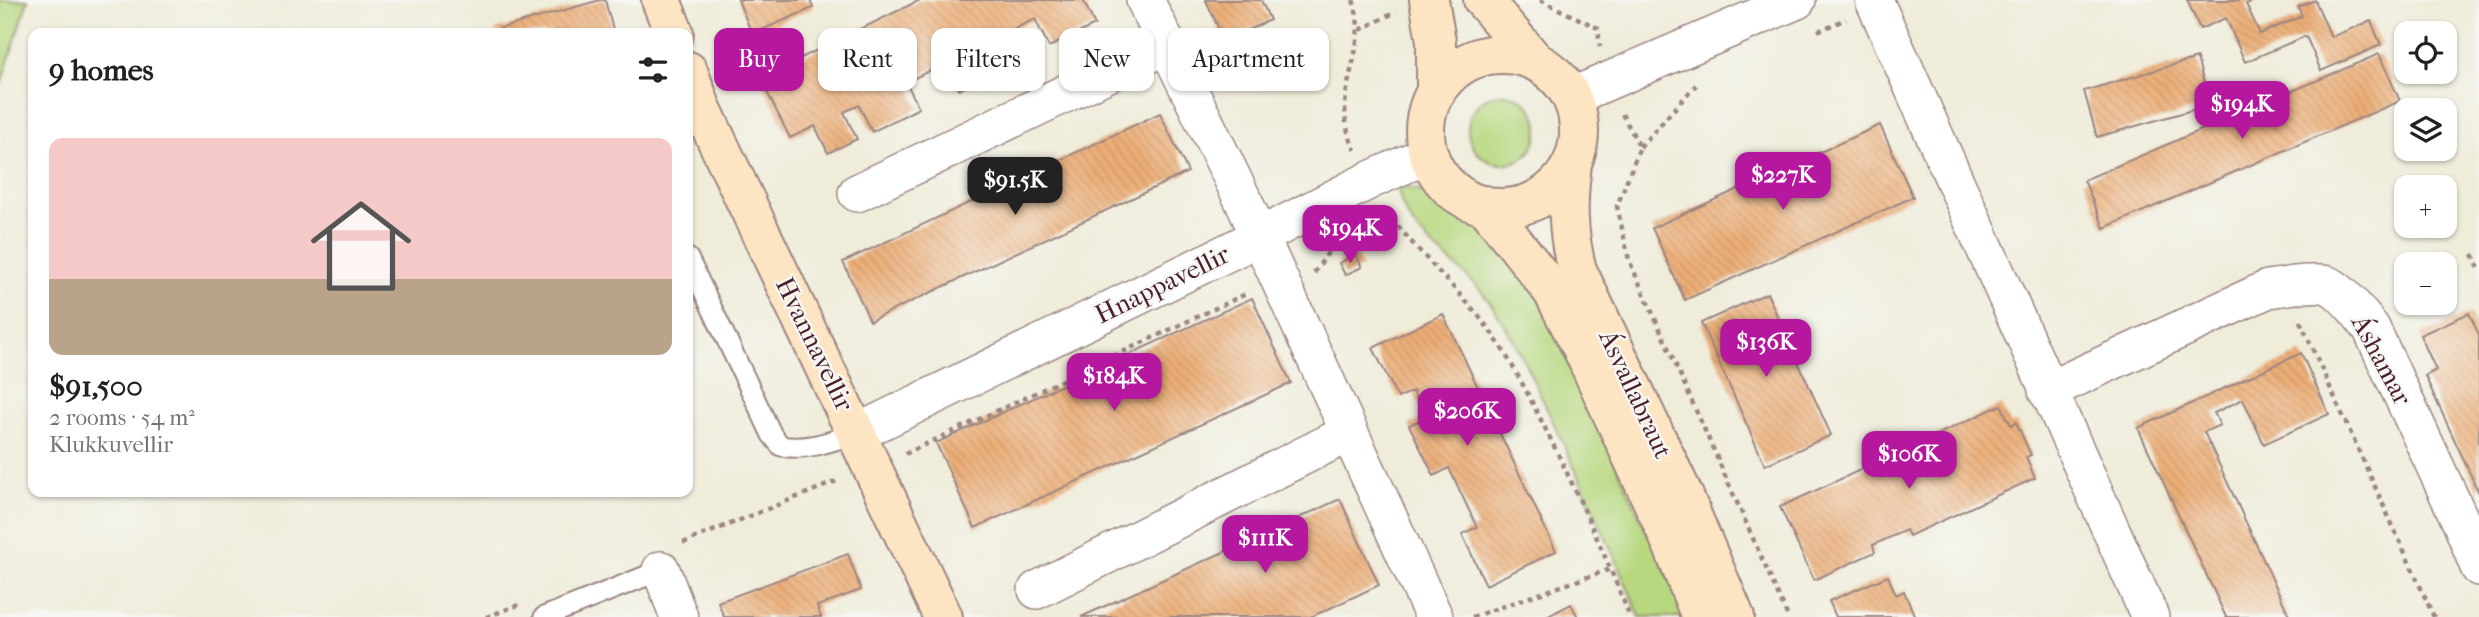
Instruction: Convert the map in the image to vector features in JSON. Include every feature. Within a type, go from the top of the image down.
[{"type":"main road","points":[[661,0],[672,28]]},
{"type":"main road","points":[[1483,0],[1535,61],[1550,70],[1562,82],[1588,90],[1572,164],[1553,188],[1535,200],[1514,206],[1485,205],[1461,195],[1441,177],[1429,154],[1426,122],[1436,92],[1445,79],[1458,68],[1487,55],[1503,54],[1535,61]]},
{"type":"main road","points":[[1413,6],[1436,41],[1436,92]]},
{"type":"main road","name":"Hvannavellir","points":[[695,110],[857,432],[943,617]]},
{"type":"main road","name":"Ásvallabraut","points":[[1572,164],[1568,230],[1577,270],[1670,467],[1735,617]]},
{"type":"main road","name":"Ásvallabraut","points":[[1485,205],[1553,292],[1582,348],[1672,544],[1702,617]]},
{"type":"street","points":[[1145,0],[1223,159],[1434,617]]},
{"type":"street","points":[[1588,90],[1797,0]]},
{"type":"street","points":[[1875,3],[2150,617]]},
{"type":"street","points":[[857,193],[1167,46]]},
{"type":"street","name":"Hnappavellir","points":[[857,432],[1259,237],[1370,180],[1429,154]]},
{"type":"street","name":"Áshamar","points":[[2047,391],[2268,289],[2329,285],[2349,302],[2371,328],[2461,522],[2479,567]]},
{"type":"street","points":[[1037,590],[1349,433]]},
{"type":"street","points":[[661,570],[679,617]]},
{"type":"lane","points":[[693,269],[772,435],[781,446],[796,449],[827,443],[857,432]]},
{"type":"lane","points":[[544,617],[661,570]]},
{"type":"path","points":[[1353,0],[1360,30],[1346,85],[1344,114],[1347,133],[1392,218],[1467,300],[1493,334],[1518,375],[1573,483],[1630,617]]},
{"type":"path","points":[[1540,0],[1598,28],[1588,90],[1640,147]]},
{"type":"path","points":[[1814,33],[1875,3]]},
{"type":"path","points":[[1360,30],[1413,6]]},
{"type":"path","points":[[1699,81],[1640,147],[1617,206],[1629,260],[1788,617]]},
{"type":"path","points":[[873,468],[1268,284],[1284,291],[1311,278],[1329,251],[1392,218]]},
{"type":"path","points":[[2473,254],[2479,268]]},
{"type":"path","points":[[2284,287],[2434,617]]},
{"type":"path","points":[[1472,617],[1611,569]]},
{"type":"green space","points":[[0,0],[28,0],[0,87]]},
{"type":"green space","points":[[1496,94],[1510,94],[1523,100],[1532,109],[1538,129],[1536,142],[1528,154],[1510,164],[1496,164],[1483,158],[1474,149],[1468,136],[1468,122],[1474,109],[1483,100]]},
{"type":"green space","points":[[1398,187],[1433,195],[1485,232],[1529,277],[1687,617],[1640,617],[1573,464],[1511,335],[1482,292],[1431,245],[1409,219]]},
{"type":"building","points":[[605,0],[613,28],[502,28]]},
{"type":"building","points":[[738,0],[810,0],[813,8],[766,28],[750,28]]},
{"type":"building","points":[[920,0],[1083,0],[1095,25],[1089,28],[1059,28],[1059,42],[1049,47],[1045,39],[1045,28],[1040,28],[1035,19],[1016,28],[931,28],[931,70],[917,77],[917,28],[863,28]]},
{"type":"building","points":[[1206,0],[1261,0],[1270,20],[1252,28],[1218,28]]},
{"type":"building","points":[[2187,0],[2256,0],[2246,4],[2260,34],[2302,16],[2298,7],[2315,0],[2331,37],[2371,21],[2381,45],[2321,71],[2306,36],[2245,62],[2226,18],[2200,29]]},
{"type":"building","points":[[818,50],[818,91],[910,91],[919,108],[872,132],[859,105],[844,112],[857,139],[828,153],[815,126],[790,138],[766,91],[804,91],[804,57]]},
{"type":"building","points":[[2379,54],[2399,98],[2394,98],[2394,104],[2104,228],[2084,180]]},
{"type":"building","points":[[2197,58],[2210,105],[2097,137],[2084,91]]},
{"type":"building","points":[[1160,113],[1188,172],[870,321],[843,262]]},
{"type":"building","points":[[1880,125],[1913,197],[1685,300],[1652,228]]},
{"type":"building","points":[[1356,255],[1362,267],[1345,275],[1339,263]]},
{"type":"building","points":[[1767,293],[1831,435],[1765,465],[1701,323]]},
{"type":"building","points":[[1252,298],[1291,383],[975,528],[936,443]]},
{"type":"building","points":[[2469,313],[2479,335],[2479,493],[2425,376],[2436,370],[2420,335]]},
{"type":"building","points":[[1443,314],[1556,551],[1486,585],[1462,534],[1477,527],[1449,468],[1434,476],[1409,425],[1425,418],[1413,391],[1398,398],[1373,348]]},
{"type":"building","points":[[2301,353],[2329,414],[2264,444],[2243,399],[2214,413],[2220,425],[2204,432],[2290,617],[2226,617],[2138,428]]},
{"type":"building","points":[[2001,405],[2011,425],[2016,422],[2031,455],[2026,457],[2035,478],[1909,536],[1906,530],[1873,545],[1875,552],[1814,580],[1780,507]]},
{"type":"building","points":[[1340,499],[1379,585],[1324,611],[1310,617],[1081,617]]},
{"type":"building","points":[[848,554],[861,590],[817,606],[821,617],[724,617],[718,602]]},
{"type":"building","points":[[1888,576],[1896,595],[1904,591],[1915,617],[1836,617],[1829,601]]},
{"type":"building","points":[[1571,604],[1578,617],[1546,617]]}]
